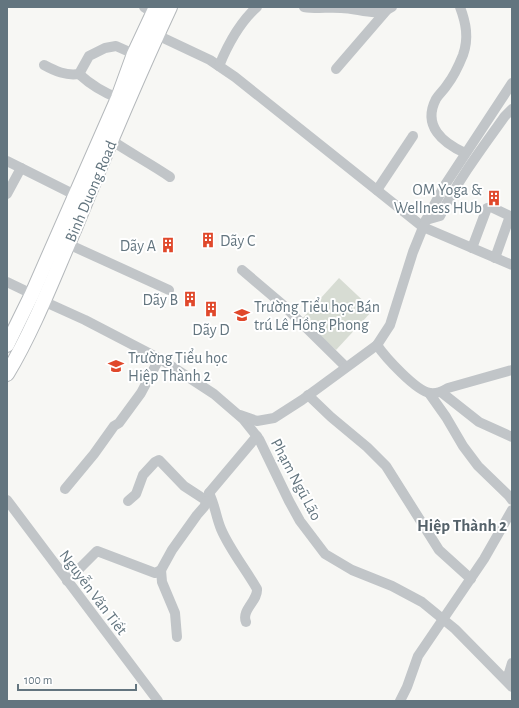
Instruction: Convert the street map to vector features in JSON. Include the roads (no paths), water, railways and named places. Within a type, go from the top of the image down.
[{"type":"highway","name":"Binh Duong Road","points":[[7,345],[68,244],[111,140],[170,7]]},
{"type":"highway","name":"Binh Duong Road","points":[[7,374],[20,353],[37,297],[75,195],[118,98],[151,9]]},
{"type":"street","points":[[218,66],[236,31],[244,20],[257,7]]},
{"type":"street","points":[[304,7],[343,8],[365,12],[389,9]]},
{"type":"street","points":[[460,7],[466,24],[464,54],[447,85],[437,97],[433,106],[432,123],[438,134],[453,147],[465,153]]},
{"type":"street","points":[[336,69],[389,9]]},
{"type":"street","points":[[157,34],[210,60],[235,76],[377,190],[424,223],[472,248],[512,266]]},
{"type":"street","points":[[44,65],[58,72],[71,76],[79,74],[90,56],[105,48],[116,46],[134,54]]},
{"type":"street","points":[[79,74],[91,85],[105,94],[118,98]]},
{"type":"street","points":[[238,415],[257,421],[274,418],[377,345],[390,325],[413,252],[424,223],[465,153],[512,83]]},
{"type":"street","points":[[424,223],[440,216],[469,166],[505,116],[512,109]]},
{"type":"street","points":[[377,190],[413,136]]},
{"type":"street","points":[[111,140],[132,155],[170,177]]},
{"type":"street","points":[[7,161],[75,195]]},
{"type":"street","points":[[7,194],[21,168]]},
{"type":"street","points":[[472,248],[487,208],[491,207],[511,216],[495,258]]},
{"type":"street","points":[[68,244],[170,290]]},
{"type":"street","points":[[242,270],[282,304],[346,367]]},
{"type":"street","name":"Phạm Ngũ Lão","points":[[7,282],[159,358],[214,394],[238,415],[257,436],[288,501],[300,521],[326,554],[352,570],[392,586],[422,602],[455,629],[508,683]]},
{"type":"street","points":[[377,345],[384,355],[410,382],[429,393],[446,417],[463,446],[478,466],[512,500]]},
{"type":"street","points":[[65,489],[94,454],[114,426],[120,423],[140,393],[159,358]]},
{"type":"street","points":[[429,393],[441,392],[448,388],[512,370]]},
{"type":"street","points":[[441,392],[479,422],[512,437]]},
{"type":"street","points":[[308,395],[331,417],[367,447],[386,466],[439,550],[470,579]]},
{"type":"street","points":[[177,637],[175,613],[162,582],[161,570],[172,550],[204,507],[208,497],[257,436]]},
{"type":"street","points":[[128,501],[136,494],[143,475],[155,462],[159,460],[184,486],[208,497],[214,503],[219,523],[227,541],[256,588],[256,596],[246,614],[246,622]]},
{"type":"street","name":"Nguyễn Văn Tiết","points":[[7,500],[67,582],[158,701]]},
{"type":"street","points":[[400,701],[407,687],[418,656],[484,559],[512,510]]},
{"type":"street","points":[[67,582],[97,551],[155,573],[161,570]]},
{"type":"street","points":[[508,683],[512,663]]},
{"type":"place","name":"OM Yoga & Wellness HUb","points":[[494,198]]},
{"type":"place","name":"Dãy C","points":[[208,240]]},
{"type":"place","name":"Dãy A","points":[[168,245]]},
{"type":"place","name":"Dãy B","points":[[190,299]]},
{"type":"place","name":"Dãy D","points":[[211,309]]},
{"type":"place","name":"Trường Tiểu học Bán trú Lê Hồng Phong","points":[[242,315]]},
{"type":"place","name":"Trường Tiểu học Hiệp Thành 2","points":[[116,366]]},
{"type":"district","name":"Hiệp Thành 2","points":[[462,525]]}]
